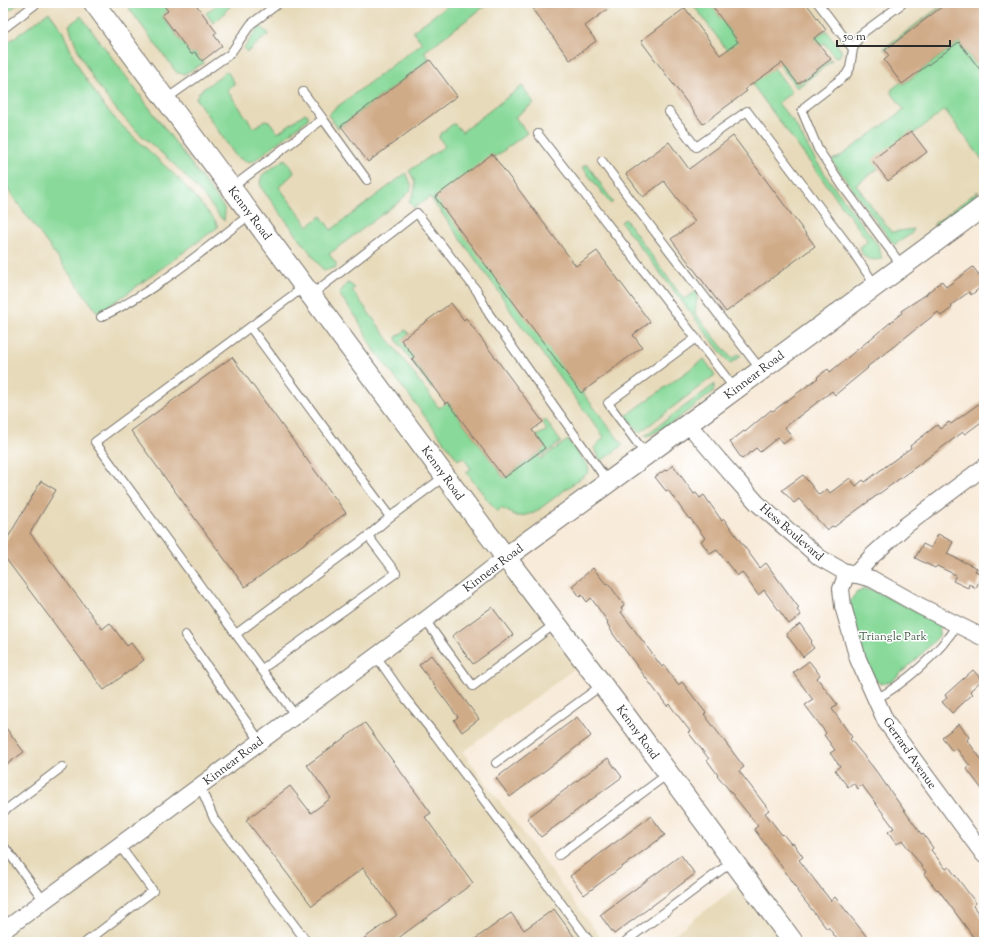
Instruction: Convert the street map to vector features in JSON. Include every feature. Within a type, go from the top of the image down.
[{"type":"street","name":"Kenny Road","points":[[94,3],[505,558],[603,685],[793,942]]},
{"type":"street","name":"Kinnear Road","points":[[3,931],[425,620],[505,558],[646,456],[875,285],[984,206]]},
{"type":"street","name":"Hess Boulevard","points":[[688,424],[718,459],[773,518],[820,558],[851,574],[872,579],[920,606],[984,638]]},
{"type":"street","points":[[851,574],[905,526],[984,467]]},
{"type":"street","name":"Gerrard Avenue","points":[[851,574],[842,589],[843,606],[858,659],[886,722],[984,855]]},
{"type":"lane","points":[[3,29],[38,3]]},
{"type":"lane","points":[[165,100],[230,54],[251,24],[279,3]]},
{"type":"lane","points":[[818,3],[853,49]]},
{"type":"lane","points":[[902,266],[842,185],[818,149],[802,111],[807,105],[846,75],[850,68],[853,49],[860,35],[903,3]]},
{"type":"lane","points":[[303,92],[367,180]]},
{"type":"lane","points":[[669,112],[696,147],[747,111],[851,249],[875,285]]},
{"type":"lane","points":[[231,188],[323,119]]},
{"type":"lane","points":[[538,134],[735,389]]},
{"type":"lane","points":[[602,161],[761,370]]},
{"type":"lane","points":[[295,715],[95,442],[250,327],[308,291],[417,213],[477,291],[489,314],[608,483]]},
{"type":"lane","points":[[101,317],[119,309],[154,287],[250,214]]},
{"type":"lane","points":[[250,327],[390,517]]},
{"type":"lane","points":[[646,456],[608,403],[696,338]]},
{"type":"lane","points":[[236,634],[368,536],[390,517],[445,476]]},
{"type":"lane","points":[[262,669],[396,573],[368,536]]},
{"type":"lane","points":[[425,620],[473,686],[556,623]]},
{"type":"lane","points":[[876,699],[892,690],[921,665],[950,637],[957,624]]},
{"type":"lane","points":[[185,635],[260,741]]},
{"type":"lane","points":[[376,656],[406,699],[436,736],[590,942]]},
{"type":"lane","points":[[496,763],[603,685]]},
{"type":"lane","points":[[3,812],[62,767]]},
{"type":"lane","points":[[559,854],[668,773]]},
{"type":"lane","points":[[200,786],[214,819],[308,942]]},
{"type":"lane","points":[[3,845],[44,901]]},
{"type":"lane","points":[[86,942],[153,891],[118,845]]},
{"type":"lane","points":[[626,941],[733,861]]},
{"type":"shaded area","points":[[3,3],[984,3],[984,203],[503,557],[582,663],[463,752],[604,942],[3,942]]},
{"type":"shaded area","points":[[745,881],[790,942],[663,942]]},
{"type":"green space","points":[[3,3],[19,3],[3,15]]},
{"type":"green space","points":[[125,3],[162,3],[168,11],[162,16],[191,54],[195,52],[204,63],[184,74],[177,73]]},
{"type":"green space","points":[[219,3],[228,3],[231,6],[213,23],[206,13]]},
{"type":"green space","points":[[451,3],[489,3],[424,52],[430,60],[338,128],[328,115],[422,43],[413,31]]},
{"type":"green space","points":[[692,3],[710,3],[738,42],[774,68],[792,92],[778,103],[795,124],[813,156],[834,187],[878,245],[882,259],[871,260],[863,255],[860,247],[868,241]]},
{"type":"green space","points":[[947,3],[885,50],[884,48]]},
{"type":"green space","points":[[49,12],[62,30],[82,73],[105,107],[118,122],[180,180],[215,220],[218,227],[98,313],[3,183],[3,133],[5,131],[3,128],[3,46]]},
{"type":"green space","points":[[81,16],[224,208],[224,221],[180,170],[141,135],[107,98],[89,71],[74,41],[69,25]]},
{"type":"green space","points":[[261,27],[269,34],[247,52],[244,48],[258,28]]},
{"type":"green space","points":[[826,30],[841,50],[840,56],[835,57],[824,43],[820,45],[815,38]]},
{"type":"green space","points":[[959,42],[984,75],[984,162],[945,110],[913,134],[911,131],[879,168],[856,185],[891,232],[914,229],[911,234],[894,245],[832,161],[904,110],[891,92],[892,89],[901,82],[903,84]]},
{"type":"green space","points":[[831,59],[832,61],[797,88],[779,64],[782,62],[798,84]]},
{"type":"green space","points":[[227,71],[234,84],[227,90],[254,128],[265,120],[269,121],[278,133],[305,113],[308,115],[308,119],[254,161],[244,161],[235,155],[196,99],[199,92]]},
{"type":"green space","points":[[522,86],[534,103],[515,117],[527,133],[495,157],[492,154],[582,392],[623,445],[601,461],[594,448],[604,437],[512,313],[499,292],[430,197],[414,208],[409,201],[415,190],[415,182],[409,171],[445,146],[439,138],[440,134],[453,124],[456,125],[462,132]]},
{"type":"green space","points":[[285,159],[294,171],[293,174],[279,187],[308,226],[321,216],[331,230],[406,173],[411,184],[411,190],[400,201],[329,254],[336,263],[336,267],[324,271],[262,189],[260,182],[262,175]]},
{"type":"green space","points":[[587,164],[613,202],[611,204],[582,167]]},
{"type":"green space","points":[[978,191],[977,197],[941,225],[933,225]]},
{"type":"green space","points":[[625,219],[683,298],[686,298],[697,291],[698,292],[695,313],[732,359],[738,354],[741,356],[730,364],[621,222]]},
{"type":"green space","points":[[347,283],[355,288],[352,290],[439,408],[448,402],[504,478],[537,454],[541,459],[568,440],[588,466],[589,472],[534,513],[517,516],[501,508],[497,512],[466,472],[471,469],[463,457],[458,460],[372,347],[357,318],[339,294]]},
{"type":"green space","points":[[406,330],[409,334],[402,340],[414,357],[412,359],[433,387],[431,388],[397,341],[396,337]]},
{"type":"green space","points":[[704,359],[715,375],[639,433],[626,416]]},
{"type":"green space","points":[[715,384],[713,392],[679,418],[660,430],[643,437]]},
{"type":"green space","points":[[545,419],[561,442],[542,456],[539,452],[545,447],[537,436],[547,430],[542,423]]},
{"type":"green space","name":"Triangle Park","points":[[864,589],[872,590],[936,620],[940,626],[939,636],[919,657],[891,682],[881,684],[874,679],[859,641],[850,601],[856,593]]},
{"type":"building","points":[[162,3],[195,3],[217,33],[214,35],[222,46],[202,61],[195,52],[191,54],[162,15],[168,11]]},
{"type":"building","points":[[543,3],[616,3],[585,26],[596,41],[570,60],[533,10]]},
{"type":"building","points":[[710,3],[806,3],[826,30],[814,38],[831,59],[798,84],[782,63],[745,89],[747,91],[703,124],[641,41],[685,8],[720,55],[738,42]]},
{"type":"building","points":[[947,3],[977,3],[984,13],[984,75],[959,42],[902,84],[884,60],[889,56],[885,50]]},
{"type":"building","points":[[430,60],[457,96],[368,162],[341,126]]},
{"type":"building","points":[[911,131],[927,152],[888,181],[872,160]]},
{"type":"building","points":[[733,136],[815,246],[726,312],[671,239],[695,222],[664,181],[643,197],[626,174],[669,142],[689,169]]},
{"type":"building","points":[[492,154],[576,266],[597,251],[650,322],[633,335],[642,347],[581,393],[435,197]]},
{"type":"building","points":[[973,267],[979,275],[984,272],[984,285],[971,295],[969,292],[951,305],[952,308],[941,316],[938,312],[867,367],[868,368],[835,395],[832,391],[785,427],[792,437],[783,444],[778,437],[760,452],[756,448],[742,459],[730,442],[744,431],[745,432],[771,410],[773,411],[818,378],[817,377],[828,369],[830,372],[902,313],[901,311],[927,294],[942,281],[946,287]]},
{"type":"building","points":[[451,303],[464,320],[466,318],[543,422],[532,430],[545,448],[504,478],[448,402],[446,404],[412,359],[414,357],[401,340]]},
{"type":"building","points":[[232,357],[346,513],[245,587],[131,431]]},
{"type":"building","points":[[984,400],[984,420],[965,434],[963,432],[834,527],[832,526],[827,530],[799,499],[794,503],[782,490],[803,475],[819,495],[827,489],[830,493],[850,478],[856,486],[863,480],[865,482],[911,448],[910,446],[937,425],[940,429],[949,422],[951,424]]},
{"type":"building","points":[[673,465],[694,494],[696,493],[700,498],[704,495],[722,521],[724,519],[760,568],[766,563],[799,608],[797,610],[801,615],[789,624],[764,590],[758,595],[742,572],[737,576],[717,550],[710,554],[701,541],[705,538],[668,490],[666,491],[655,477]]},
{"type":"building","points":[[41,481],[56,490],[30,533],[102,629],[110,623],[127,646],[131,643],[144,660],[104,690],[3,555],[3,546]]},
{"type":"building","points":[[938,534],[953,542],[947,554],[977,568],[975,571],[982,574],[976,588],[969,584],[968,588],[953,581],[956,575],[937,566],[935,568],[915,558],[923,544],[931,548]]},
{"type":"building","points":[[593,568],[606,584],[608,583],[624,605],[621,608],[623,611],[621,612],[662,667],[664,665],[678,685],[682,682],[706,713],[704,714],[744,767],[739,771],[769,810],[765,813],[782,835],[783,834],[791,844],[793,843],[803,857],[799,860],[831,901],[835,897],[871,942],[839,942],[797,891],[798,889],[754,829],[758,826],[717,775],[707,760],[709,759],[688,732],[690,731],[669,704],[667,706],[613,634],[607,623],[608,622],[591,598],[587,602],[582,595],[580,597],[572,586]]},
{"type":"building","points":[[492,607],[513,635],[473,664],[452,636]]},
{"type":"building","points":[[800,624],[812,641],[810,643],[814,648],[803,657],[786,634]]},
{"type":"building","points":[[431,655],[479,719],[462,732],[454,720],[458,717],[419,665]]},
{"type":"building","points":[[809,661],[820,675],[817,678],[837,704],[832,709],[852,737],[850,739],[873,767],[922,835],[923,834],[933,848],[931,850],[946,869],[949,867],[976,903],[973,906],[984,921],[984,942],[977,942],[938,889],[937,890],[924,874],[926,872],[902,840],[897,844],[888,832],[894,828],[862,785],[858,789],[853,783],[848,787],[835,770],[840,766],[830,753],[835,750],[824,735],[826,733],[805,705],[813,700],[793,673]]},
{"type":"building","points":[[973,670],[982,680],[970,691],[973,694],[952,713],[942,702],[947,698],[945,695]]},
{"type":"building","points":[[577,717],[591,736],[510,797],[496,778]]},
{"type":"building","points":[[365,723],[431,813],[425,817],[473,883],[393,942],[359,942],[397,915],[363,868],[312,906],[246,820],[290,786],[311,813],[331,798],[307,765]]},
{"type":"building","points":[[3,724],[24,752],[3,767]]},
{"type":"building","points":[[959,724],[969,737],[967,740],[984,763],[984,792],[967,769],[970,766],[956,748],[952,751],[942,737]]},
{"type":"building","points":[[608,758],[622,777],[541,837],[527,818]]},
{"type":"building","points":[[651,816],[665,835],[584,895],[570,876]]},
{"type":"building","points":[[681,855],[695,874],[614,934],[600,915]]},
{"type":"building","points":[[554,909],[578,942],[471,942],[511,913],[524,930]]}]
